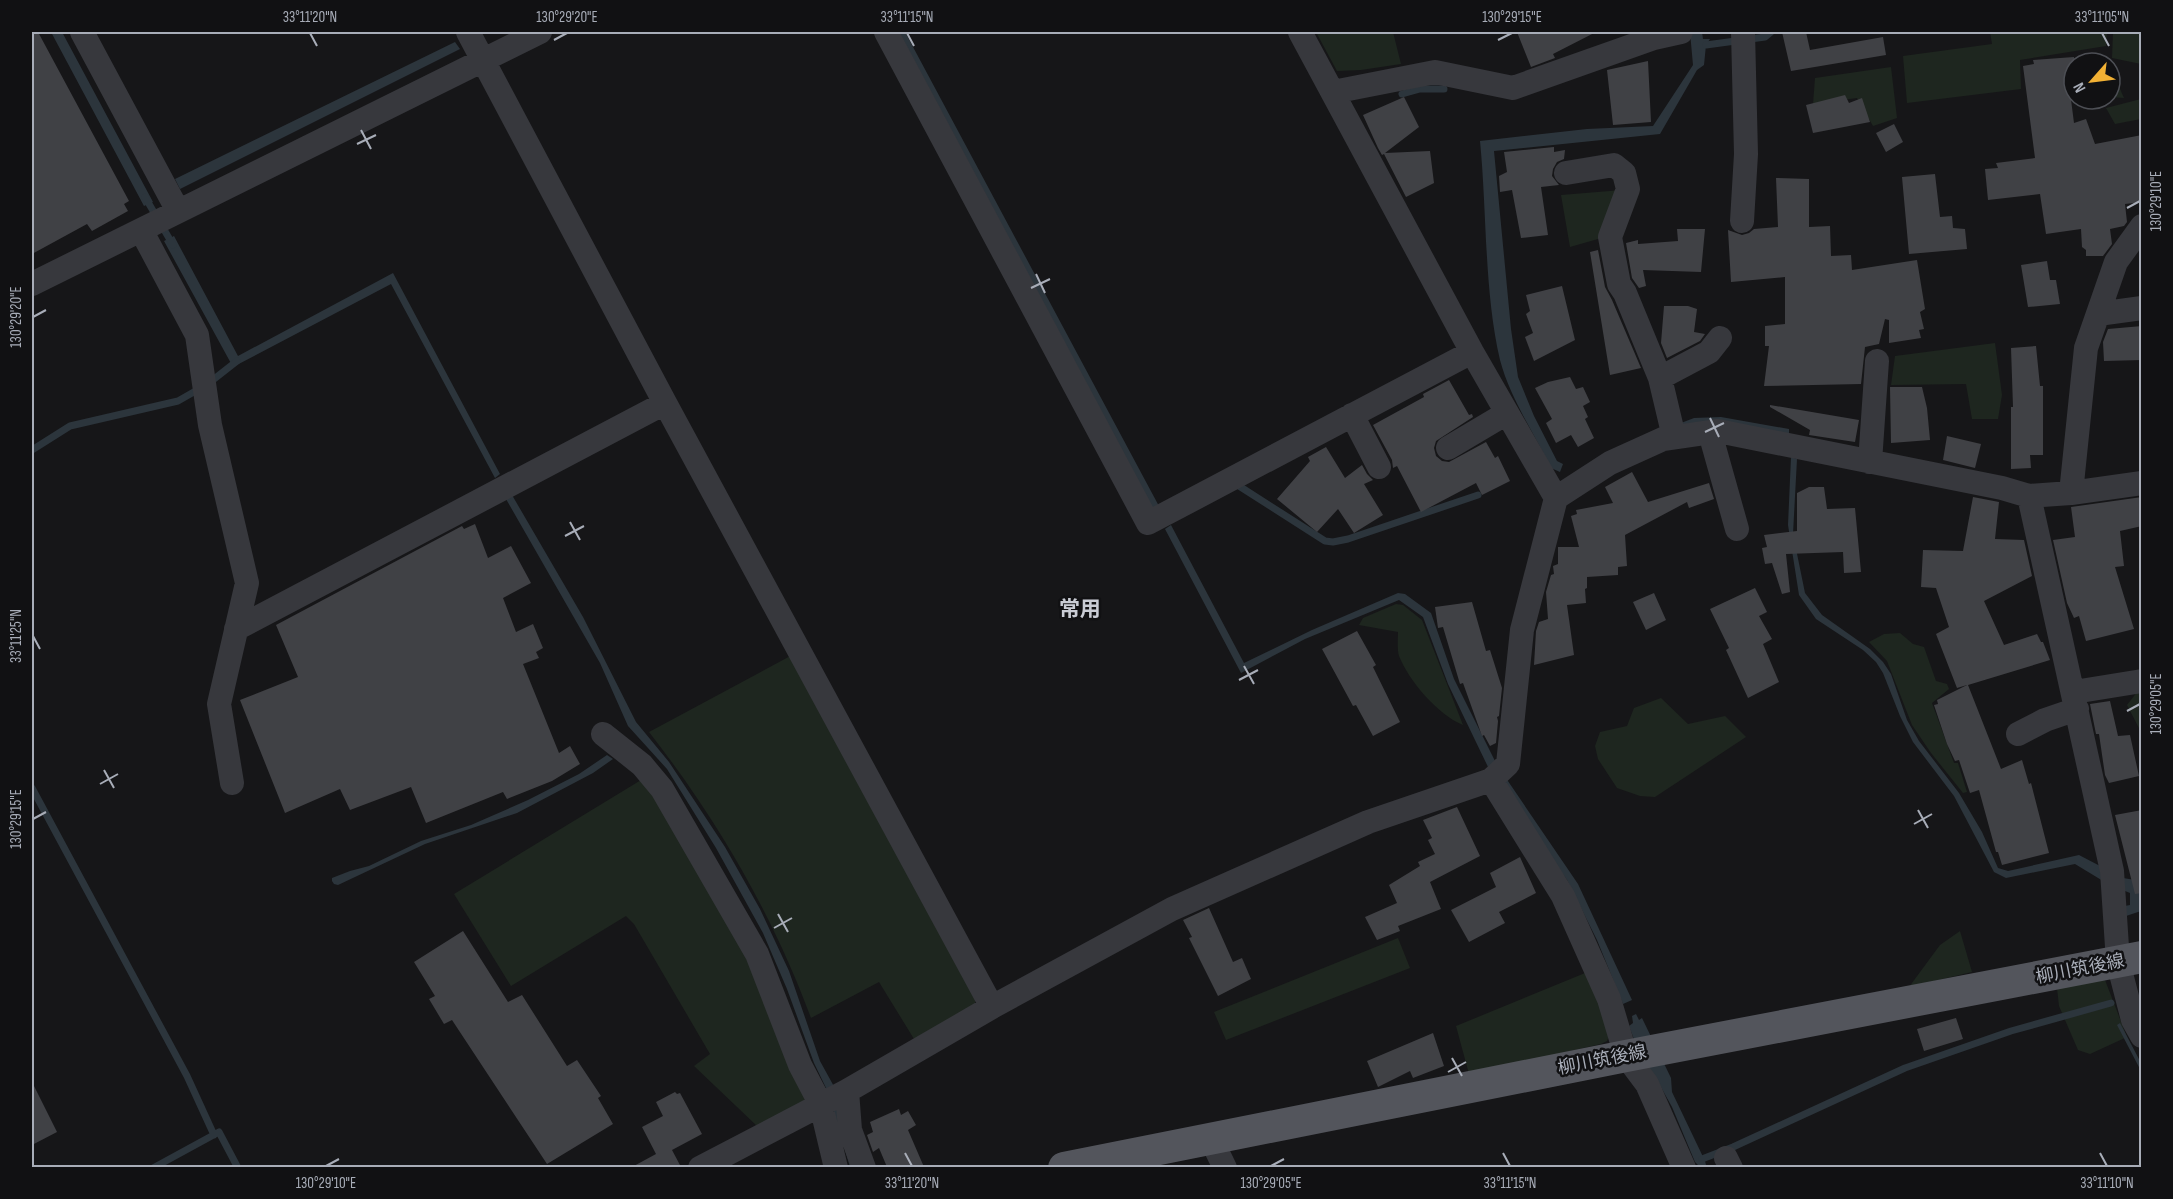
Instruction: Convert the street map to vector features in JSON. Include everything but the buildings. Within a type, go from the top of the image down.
[{"type":"main road","name":"柳川筑後線","points":[[1064,1167],[2130,959]]},
{"type":"street","points":[[82,32],[178,211]]},
{"type":"street","points":[[468,32],[665,403],[992,1007]]},
{"type":"street","points":[[32,284],[540,32]]},
{"type":"street","points":[[886,32],[1148,523],[1472,352]]},
{"type":"street","points":[[1300,32],[1472,352],[1556,498]]},
{"type":"street","points":[[1333,92],[1436,72],[1513,88],[1654,38],[1681,32]]},
{"type":"street","points":[[1742,221],[1746,154],[1743,32]]},
{"type":"street","points":[[1566,173],[1614,165],[1624,173],[1628,189],[1610,237],[1619,284],[1625,293],[1660,378],[1674,437]]},
{"type":"street","points":[[2071,493],[2086,348],[2116,262],[2142,226]]},
{"type":"street","points":[[141,230],[197,335],[210,425],[247,583],[219,704],[232,783]]},
{"type":"street","points":[[2098,314],[2142,308]]},
{"type":"street","points":[[1660,378],[1709,352],[1720,338]]},
{"type":"street","points":[[1870,462],[1877,361]]},
{"type":"street","points":[[236,629],[665,403]]},
{"type":"street","points":[[1448,448],[1507,413]]},
{"type":"street","points":[[1352,415],[1379,467]]},
{"type":"street","points":[[700,1167],[847,1091],[992,1007],[1172,909],[1368,822],[1491,780],[1508,764],[1522,630],[1556,498],[1610,463],[1663,439],[1718,431],[2002,488],[2029,496],[2071,493],[2142,483]]},
{"type":"street","points":[[1710,433],[1737,529]]},
{"type":"street","points":[[2029,496],[2130,959],[2133,1020],[2142,1036]]},
{"type":"street","points":[[2018,734],[2045,720],[2075,700],[2142,681]]},
{"type":"street","points":[[603,734],[642,765],[662,789],[701,853],[757,954],[800,1065],[821,1105],[836,1167]]},
{"type":"street","points":[[1491,780],[1563,897],[1609,999],[1626,1056],[1647,1084],[1684,1167]]},
{"type":"street","points":[[847,1091],[850,1130],[864,1167]]},
{"type":"street","points":[[1210,1137],[1225,1167]]},
{"type":"shaded area","points":[[51,32],[62,32],[153,202],[144,206]]},
{"type":"shaded area","points":[[899,32],[905,32],[1160,508],[1154,511]]},
{"type":"shaded area","points":[[1316,32],[1393,32],[1401,64],[1337,71]]},
{"type":"shaded area","points":[[1690,32],[1702,32],[1703,39],[1710,39],[1706,45],[1704,65],[1697,70],[1660,134],[1494,151],[1511,329],[1518,377],[1534,416],[1557,461],[1563,464],[1560,472],[1551,468],[1516,402],[1500,360],[1488,279],[1480,141],[1587,129],[1653,126],[1693,65]]},
{"type":"shaded area","points":[[1990,32],[2107,32],[2106,46],[2062,51],[2062,53],[2020,60],[2021,89],[1907,103],[1903,56],[1992,44]]},
{"type":"shaded area","points":[[2113,32],[2141,32],[2141,64],[2122,60],[2122,51],[2112,51]]},
{"type":"shaded area","points":[[455,42],[460,49],[180,189],[175,179]]},
{"type":"shaded area","points":[[1891,67],[1897,118],[1873,126],[1857,98],[1813,104],[1815,78]]},
{"type":"shaded area","points":[[2141,99],[2141,119],[2115,124],[2108,111],[2122,111],[2122,104]]},
{"type":"shaded area","points":[[1622,190],[1605,237],[1570,247],[1561,195]]},
{"type":"shaded area","points":[[174,236],[238,356],[393,273],[500,474],[495,478],[391,284],[233,367],[164,241]]},
{"type":"shaded area","points":[[1995,343],[2002,395],[1998,419],[1972,419],[1966,384],[1891,385],[1895,356]]},
{"type":"shaded area","points":[[1721,417],[1789,429],[1789,437],[1686,427],[1681,423],[1694,418]]},
{"type":"shaded area","points":[[1791,457],[1797,459],[1793,534],[1805,593],[1822,615],[1870,649],[1883,662],[1891,674],[1907,720],[1919,741],[1959,793],[1982,832],[1998,868],[2008,871],[2079,855],[2123,878],[2141,881],[2141,911],[2126,916],[2125,906],[2130,905],[2130,893],[2108,884],[2075,864],[2006,878],[1994,872],[1954,796],[1913,742],[1876,662],[1863,650],[1816,619],[1799,595],[1788,525]]},
{"type":"shaded area","points":[[512,495],[583,617],[636,722],[669,762],[725,847],[760,909],[789,971],[820,1061],[842,1101],[859,1167],[850,1167],[827,1090],[814,1063],[787,989],[763,933],[716,848],[667,769],[628,726],[600,663],[506,499]]},
{"type":"shaded area","points":[[1171,525],[1244,663],[1312,630],[1398,593],[1405,594],[1431,613],[1454,679],[1497,765],[1578,884],[1632,1000],[1623,1004],[1597,940],[1567,880],[1489,769],[1448,684],[1423,617],[1399,600],[1305,639],[1241,673],[1165,529]]},
{"type":"shaded area","points":[[1396,604],[1403,605],[1422,620],[1463,725],[1434,705],[1410,676],[1399,656],[1398,632],[1359,625],[1363,618]]},
{"type":"shaded area","points":[[1900,633],[1913,644],[1924,647],[1936,681],[1947,684],[1949,689],[1932,703],[1954,763],[1958,763],[1967,792],[1963,793],[1912,725],[1887,661],[1869,642],[1884,634]]},
{"type":"shaded area","points":[[794,654],[975,989],[975,1005],[914,1039],[879,982],[811,1018],[779,942],[741,869],[698,799],[649,732]]},
{"type":"shaded area","points":[[2141,687],[2141,732],[2127,705]]},
{"type":"shaded area","points":[[1661,698],[1688,724],[1725,716],[1746,737],[1655,797],[1640,796],[1617,788],[1598,759],[1595,746],[1600,732],[1627,726],[1634,708]]},
{"type":"shaded area","points":[[607,755],[613,759],[593,773],[517,813],[425,844],[338,885],[332,881],[332,878],[369,866],[421,841],[471,825],[528,800],[579,774]]},
{"type":"shaded area","points":[[646,777],[728,909],[809,1103],[757,1126],[694,1066],[710,1054],[634,924],[626,916],[511,986],[454,894]]},
{"type":"shaded area","points":[[1960,931],[1972,972],[1909,987],[1940,945]]},
{"type":"shaded area","points":[[1398,938],[1410,968],[1226,1040],[1214,1012]]},
{"type":"shaded area","points":[[1590,971],[1610,1034],[1607,1041],[1469,1074],[1456,1026]]},
{"type":"shaded area","points":[[2105,980],[2127,1037],[2090,1054],[2078,1050],[2059,1006],[2057,988]]},
{"type":"shaded area","points":[[1636,1014],[1639,1020],[1642,1018],[1671,1078],[1672,1092],[1705,1161],[1704,1167],[1700,1167],[1695,1162],[1672,1107],[1657,1080],[1644,1066],[1629,1026],[1633,1023],[1632,1016]]},
{"type":"shaded area","points":[[2120,1023],[2141,1063],[2141,1071],[2117,1025]]},
{"type":"waterway","points":[[1706,45],[1765,37],[1771,32]]},
{"type":"waterway","points":[[1402,94],[1420,89],[1444,89]]},
{"type":"waterway","points":[[145,197],[173,245]]},
{"type":"waterway","points":[[209,383],[237,361]]},
{"type":"waterway","points":[[32,450],[70,426],[178,401],[199,389]]},
{"type":"waterway","points":[[1239,486],[1325,541],[1333,542],[1478,495]]},
{"type":"waterway","points":[[32,788],[187,1076],[214,1135]]},
{"type":"waterway","points":[[1702,1159],[1905,1068],[2011,1031],[2111,1003]]},
{"type":"waterway","points":[[153,1168],[219,1132],[238,1168]]},
{"type":"district","name":"常用","points":[[1080,609]]}]
